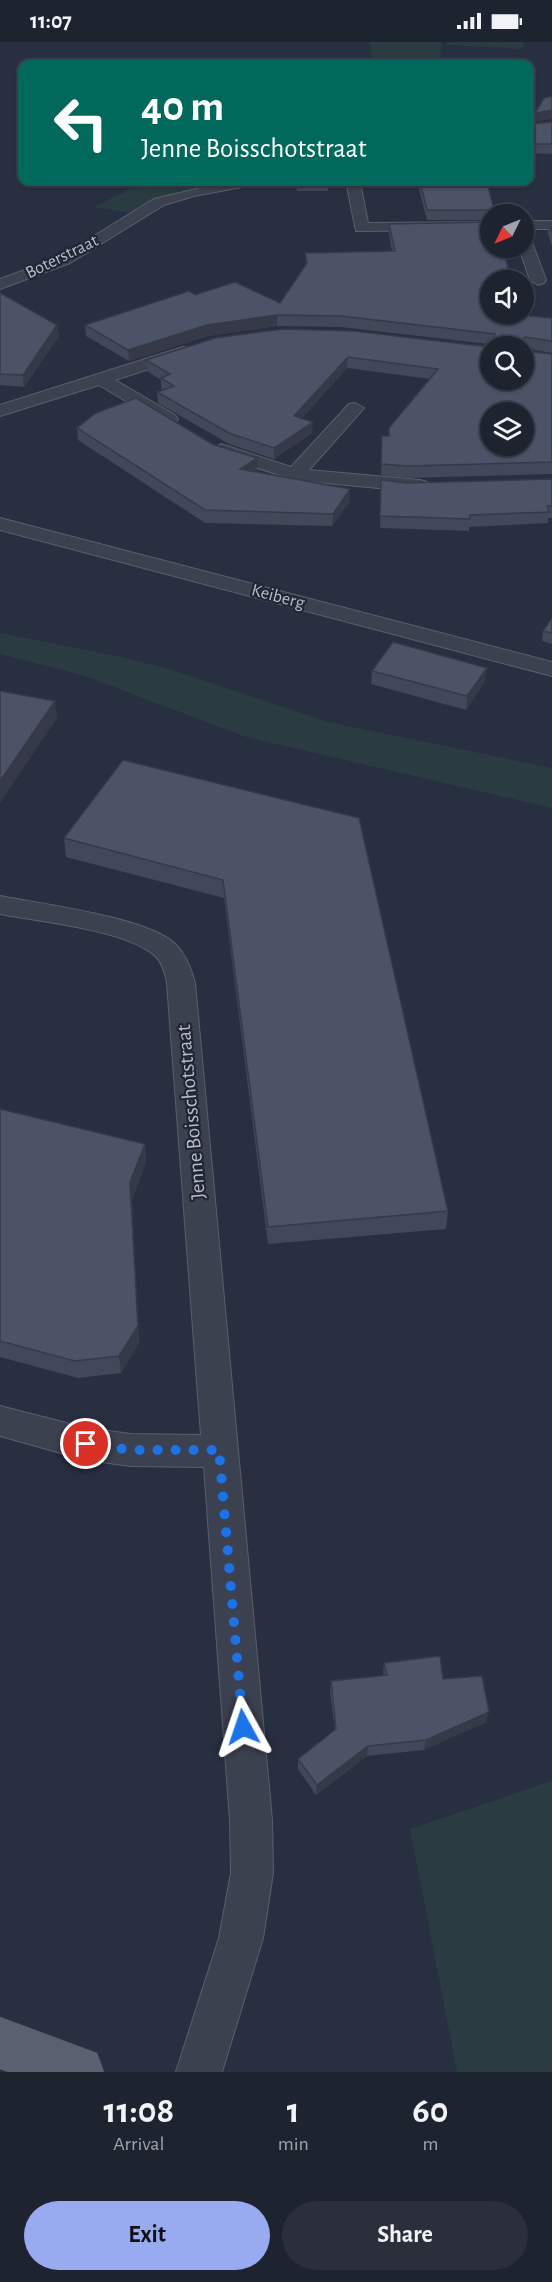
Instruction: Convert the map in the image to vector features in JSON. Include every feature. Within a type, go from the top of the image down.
[{"type":"main road","points":[[0,2043],[78,2072]]},
{"type":"street","name":"Boterstraat","points":[[0,284],[65,260],[150,207],[170,198],[228,186]]},
{"type":"street","points":[[354,186],[365,246]]},
{"type":"street","points":[[534,225],[552,225]]},
{"type":"street","points":[[361,228],[480,226]]},
{"type":"street","points":[[530,258],[538,280]]},
{"type":"street","points":[[0,411],[202,346]]},
{"type":"street","points":[[100,379],[183,428]]},
{"type":"street","points":[[296,474],[356,408]]},
{"type":"street","points":[[202,439],[221,450],[296,474],[407,486],[440,485]]},
{"type":"street","name":"Keiberg","points":[[1,525],[552,669]]},
{"type":"street","name":"Jenne Boisschotstraat","points":[[0,905],[138,935],[161,947],[178,970],[250,1808],[252,1873],[241,1938],[199,2072]]},
{"type":"street","points":[[0,1421],[86,1444],[131,1450],[219,1450]]},
{"type":"shaded area","points":[[369,42],[442,42],[440,60],[373,60]]},
{"type":"shaded area","points":[[447,42],[524,42],[523,49],[446,45]]},
{"type":"shaded area","points":[[135,186],[214,186],[173,194],[131,213],[94,207]]},
{"type":"shaded area","points":[[0,633],[122,657],[173,670],[329,722],[552,768],[552,808],[246,737],[82,675],[0,654]]},
{"type":"shaded area","points":[[552,1781],[552,2072],[457,2072],[410,1829]]},
{"type":"building","points":[[552,96],[552,110],[535,113],[544,98]]},
{"type":"building","points":[[552,122],[552,144],[534,144],[534,124]]},
{"type":"building","points":[[421,186],[488,186],[492,204],[480,204],[480,210],[427,210]]},
{"type":"building","points":[[480,222],[480,258],[506,258],[508,270],[480,270],[480,324],[534,324],[534,316],[552,318],[552,341],[534,338],[534,336],[494,336],[495,334],[341,316],[277,315],[207,325],[128,350],[85,325],[189,291],[195,295],[235,282],[280,303],[307,263],[305,253],[395,251],[389,224]]},
{"type":"building","points":[[0,293],[57,325],[23,375],[0,374]]},
{"type":"building","points":[[283,329],[353,331],[480,346],[480,390],[534,390],[534,352],[552,354],[552,462],[408,466],[381,464],[382,436],[389,436],[389,428],[438,369],[348,357],[294,416],[313,422],[274,448],[229,433],[157,392],[174,386],[161,378],[170,374],[146,360],[215,338]]},
{"type":"building","points":[[136,398],[212,444],[257,458],[240,469],[350,489],[333,514],[205,510],[77,428],[96,413]]},
{"type":"building","points":[[552,479],[552,506],[547,506],[549,512],[470,515],[470,519],[380,516],[381,480],[408,483]]},
{"type":"building","points":[[552,618],[552,633],[543,631]]},
{"type":"building","points":[[393,642],[487,668],[467,696],[372,671]]},
{"type":"building","points":[[0,691],[55,701],[0,781]]},
{"type":"building","points":[[123,760],[359,818],[448,1211],[268,1227],[223,880],[64,838]]},
{"type":"building","points":[[0,1109],[145,1144],[130,1182],[138,1326],[119,1356],[75,1361],[0,1341]]},
{"type":"building","points":[[440,1656],[443,1679],[482,1676],[489,1712],[426,1740],[368,1746],[317,1785],[298,1759],[336,1729],[331,1681],[387,1675],[384,1663]]},
{"type":"route","points":[[86,1444],[131,1450],[219,1450],[243,1727]]}]
